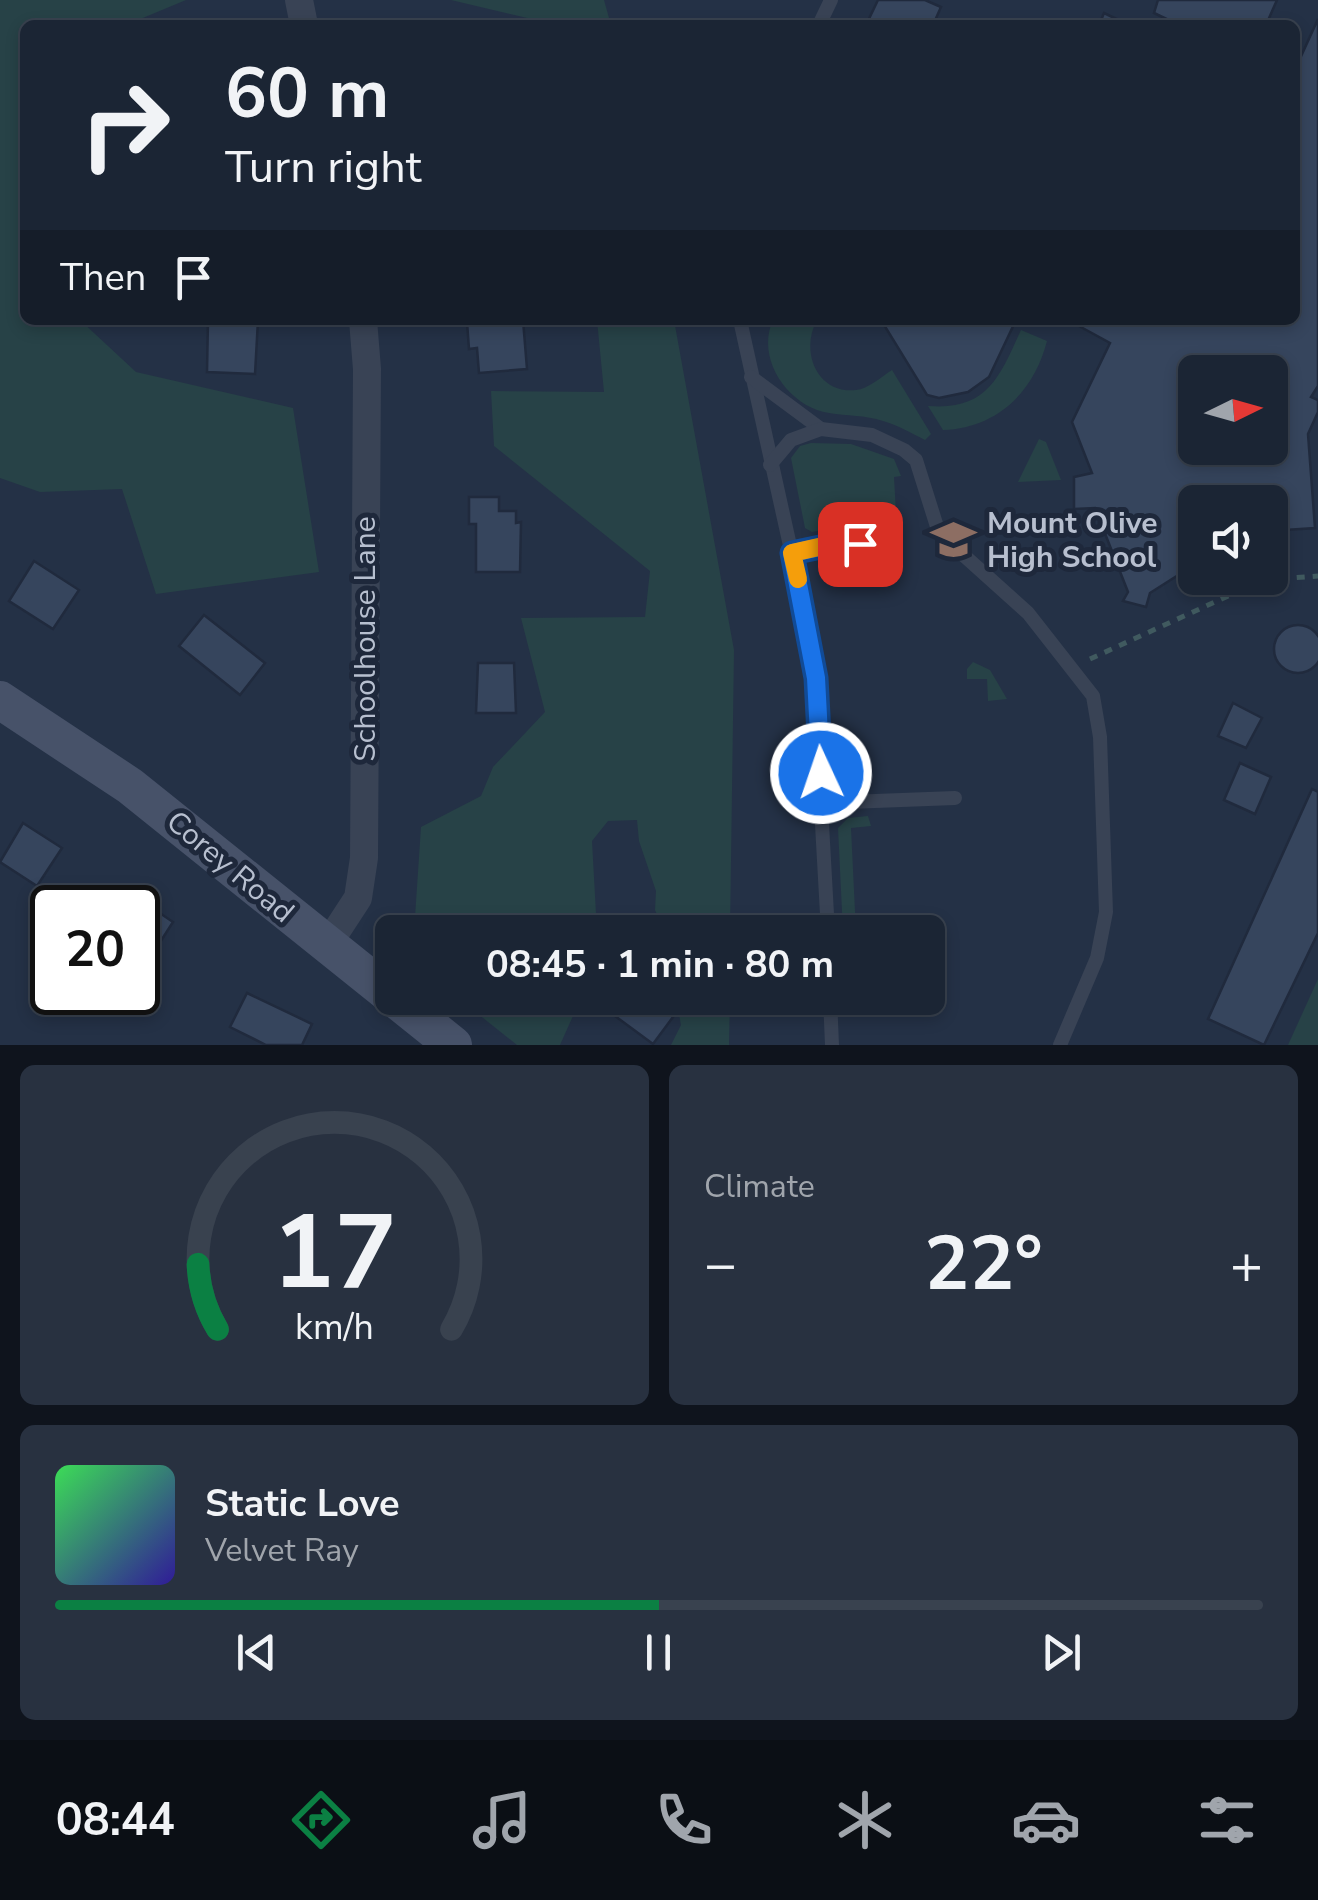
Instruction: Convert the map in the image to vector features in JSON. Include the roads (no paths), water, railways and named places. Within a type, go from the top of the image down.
[{"type":"street","name":"Schoolhouse Lane","points":[[326,948],[358,898],[364,858],[367,369],[363,325]]},
{"type":"street","name":"Corey Road","points":[[0,700],[130,786],[326,948],[453,1045]]},
{"type":"lane","points":[[741,325],[816,678],[827,915]]},
{"type":"lane","points":[[751,377],[821,429]]},
{"type":"lane","points":[[770,465],[791,440],[821,429],[891,441],[916,460],[939,533],[1028,613],[1074,666],[1098,713],[1106,912],[1097,958],[1060,1045]]},
{"type":"lane","points":[[792,553],[849,542],[891,560]]},
{"type":"lane","points":[[822,804],[956,798]]},
{"type":"lane","points":[[831,1015],[832,1045]]},
{"type":"place","name":"Mount Olive High School","points":[[954,540]]}]
